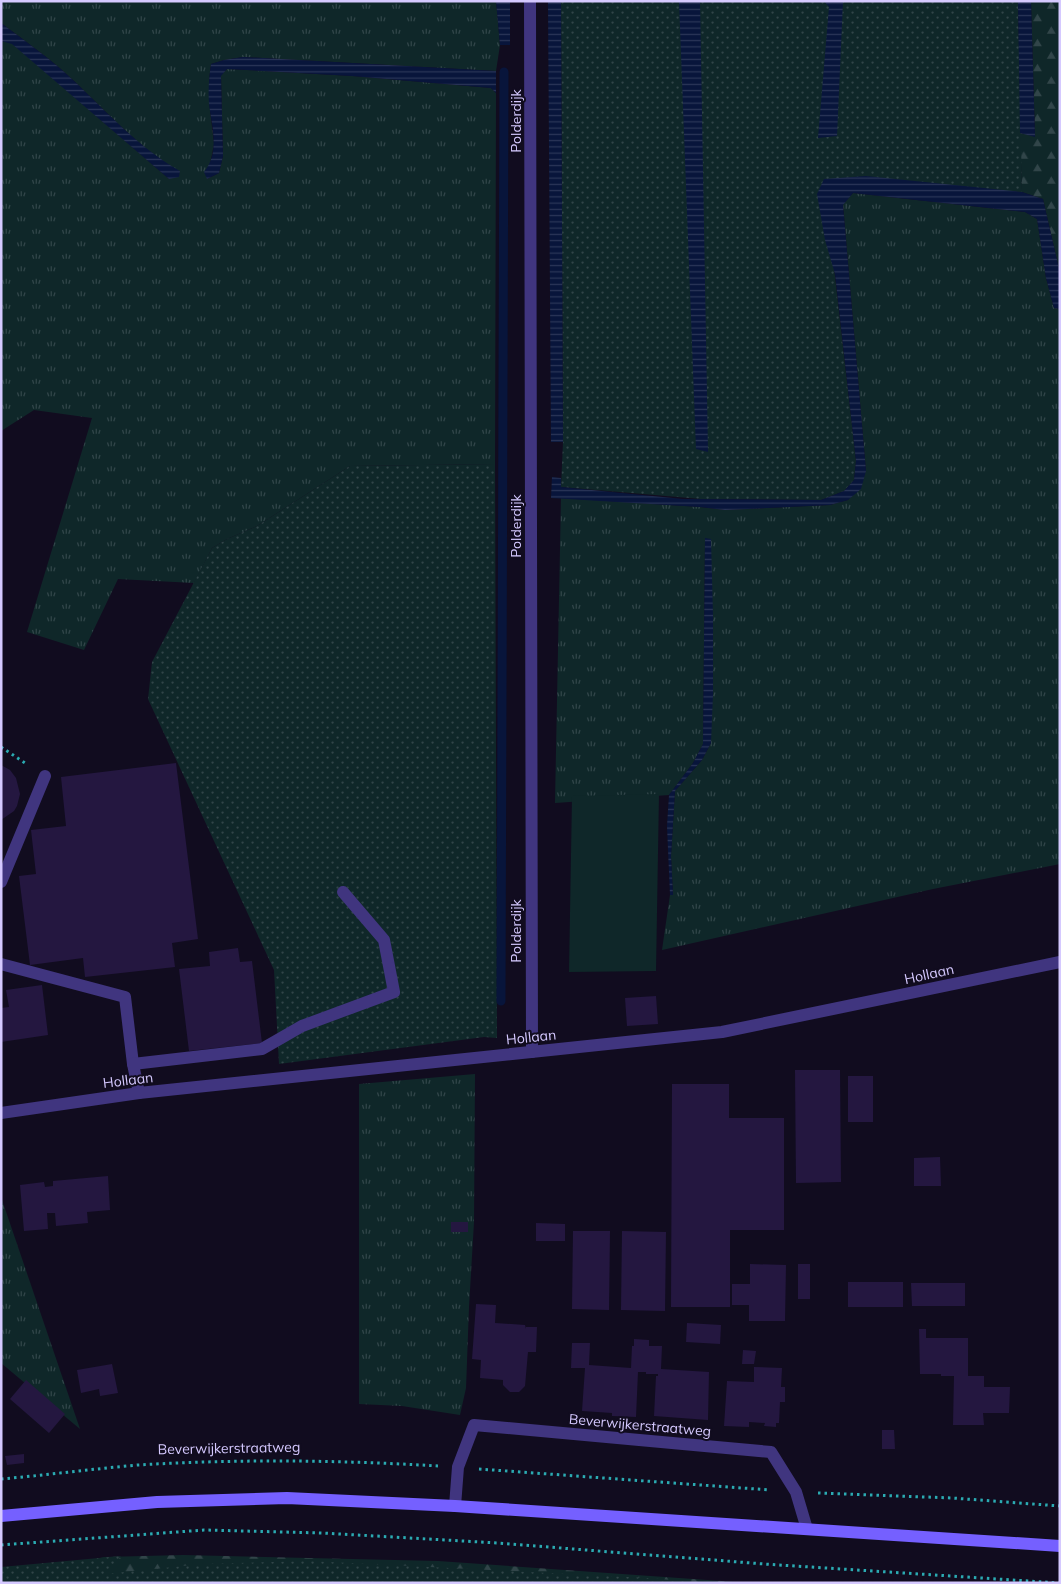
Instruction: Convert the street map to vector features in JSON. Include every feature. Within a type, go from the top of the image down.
[{"type":"main road","points":[[1,1516],[156,1502],[279,1498],[455,1506],[1060,1546]]},
{"type":"street","name":"Polderdijk","points":[[530,1],[532,1052]]},
{"type":"street","points":[[1,882],[45,776]]},
{"type":"street","points":[[134,1064],[262,1049],[302,1026],[394,992],[384,940],[343,892]]},
{"type":"street","name":"Hollaan","points":[[1,1112],[139,1093],[722,1032],[1060,962]]},
{"type":"street","points":[[1,964],[125,997],[139,1093]]},
{"type":"street","name":"Beverwijkerstraatweg","points":[[455,1506],[458,1467],[474,1425],[771,1452],[796,1492],[807,1529]]},
{"type":"path","points":[[1,748],[45,776]]},
{"type":"path","name":"Beverwijkerstraatweg","points":[[1,1479],[183,1463],[350,1461],[458,1467],[796,1492],[952,1498],[1060,1506]]},
{"type":"path","points":[[1,1544],[204,1530],[324,1532],[497,1543],[764,1564],[1060,1582]]},
{"type":"green space","points":[[1,1],[496,1],[500,45],[496,71],[243,57],[211,64],[209,102],[214,144],[207,179],[219,173],[223,156],[221,75],[227,69],[352,76],[491,88],[496,93],[495,464],[350,466],[257,526],[212,548],[194,583],[118,579],[84,650],[27,632],[92,418],[34,410],[1,431],[1,41],[12,43],[169,179],[180,172],[137,141],[65,72],[1,23]]},
{"type":"green space","points":[[561,1],[1018,1],[1022,192],[824,180],[856,461],[854,480],[844,491],[821,500],[701,499],[561,487],[563,442]]},
{"type":"green space","points":[[1031,1],[1060,1],[1060,273],[1043,199],[1022,192],[1020,133],[1035,136]]},
{"type":"green space","points":[[853,193],[1025,212],[1037,219],[1046,278],[1054,308],[1060,309],[1060,864],[933,889],[662,950],[670,895],[673,894],[671,856],[675,791],[702,760],[711,743],[705,538],[703,744],[693,763],[669,795],[555,803],[561,498],[725,510],[830,505],[848,500],[866,471],[843,204]]},
{"type":"green space","points":[[495,464],[497,1038],[484,1037],[279,1064],[274,970],[148,699],[152,662],[212,548],[257,526],[350,466]]},
{"type":"green space","points":[[659,794],[656,971],[569,972],[572,796]]},
{"type":"green space","points":[[475,1074],[474,1222],[466,1388],[460,1415],[402,1406],[359,1404],[359,1084]]},
{"type":"green space","points":[[1,1197],[80,1429],[1,1363]]},
{"type":"green space","points":[[183,1555],[438,1561],[750,1583],[1,1583],[104,1557]]},
{"type":"green space","points":[[121,1556],[106,1574],[202,1564],[309,1561],[711,1583],[1,1583],[1,1567]]},
{"type":"water","points":[[496,1],[510,1],[510,45],[500,45]]},
{"type":"water","points":[[548,1],[561,1],[563,442],[551,442]]},
{"type":"water","points":[[679,1],[700,1],[708,452],[696,449]]},
{"type":"water","points":[[824,1],[843,1],[837,136],[818,138],[829,7]]},
{"type":"water","points":[[1018,1],[1031,1],[1035,137],[1020,133]]},
{"type":"water","points":[[1,23],[65,72],[137,141],[180,171],[179,177],[169,179],[12,44],[1,41]]},
{"type":"water","points":[[243,57],[496,71],[496,93],[491,88],[352,76],[227,69],[221,76],[223,156],[219,173],[207,179],[204,172],[212,157],[214,140],[209,104],[211,64]]},
{"type":"water","points":[[866,176],[1022,192],[1043,199],[1060,273],[1060,309],[1054,308],[1046,278],[1037,219],[1025,212],[853,193],[843,205],[866,471],[861,489],[848,500],[830,505],[725,510],[551,498],[552,477],[561,478],[561,487],[683,499],[821,500],[844,491],[854,480],[856,461],[835,274],[825,240],[817,194],[824,179]]},
{"type":"water","points":[[705,538],[711,539],[713,694],[711,743],[702,760],[675,791],[671,856],[673,895],[670,895],[667,826],[669,795],[693,763],[703,744]]},
{"type":"building","points":[[176,763],[198,939],[172,943],[175,967],[85,977],[83,958],[30,965],[19,876],[36,874],[31,830],[66,826],[61,777]]},
{"type":"building","points":[[1,765],[10,770],[16,778],[20,794],[14,811],[1,820]]},
{"type":"building","points":[[238,948],[240,962],[252,961],[262,1043],[189,1051],[179,969],[210,966],[209,952]]},
{"type":"building","points":[[42,985],[48,1035],[1,1042],[1,1008],[9,1007],[6,990]]},
{"type":"building","points":[[656,996],[658,1024],[627,1026],[625,998]]},
{"type":"building","points":[[795,1070],[840,1070],[841,1182],[796,1183]]},
{"type":"building","points":[[848,1076],[873,1076],[873,1122],[848,1122]]},
{"type":"building","points":[[672,1084],[729,1084],[729,1118],[784,1118],[784,1230],[730,1230],[730,1307],[671,1307]]},
{"type":"building","points":[[940,1157],[941,1186],[914,1186],[914,1158]]},
{"type":"building","points":[[108,1176],[110,1210],[87,1212],[88,1223],[56,1226],[55,1213],[47,1213],[48,1229],[24,1231],[20,1185],[44,1182],[45,1187],[53,1186],[53,1181]]},
{"type":"building","points":[[451,1222],[468,1222],[468,1232],[451,1232]]},
{"type":"building","points":[[536,1223],[565,1224],[565,1241],[536,1241]]},
{"type":"building","points":[[573,1231],[610,1231],[609,1310],[572,1309]]},
{"type":"building","points":[[622,1231],[666,1232],[665,1311],[621,1310]]},
{"type":"building","points":[[750,1264],[786,1265],[785,1321],[749,1321],[749,1305],[732,1305],[732,1284],[750,1284]]},
{"type":"building","points":[[798,1264],[810,1264],[810,1299],[798,1299]]},
{"type":"building","points":[[848,1282],[903,1282],[903,1307],[848,1307]]},
{"type":"building","points":[[911,1283],[965,1283],[965,1306],[912,1306]]},
{"type":"building","points":[[476,1304],[496,1305],[495,1323],[525,1325],[526,1329],[526,1327],[537,1327],[536,1352],[528,1352],[525,1386],[519,1392],[510,1392],[503,1385],[503,1380],[480,1378],[481,1360],[472,1359]]},
{"type":"building","points":[[687,1323],[721,1325],[720,1344],[686,1342]]},
{"type":"building","points":[[919,1329],[926,1329],[926,1338],[968,1338],[968,1376],[984,1376],[984,1387],[1010,1387],[1009,1413],[983,1413],[984,1425],[953,1425],[954,1376],[920,1374]]},
{"type":"building","points":[[634,1339],[649,1340],[649,1346],[662,1346],[661,1369],[709,1372],[708,1420],[654,1416],[656,1376],[658,1374],[646,1374],[646,1372],[638,1372],[636,1417],[612,1416],[612,1413],[582,1411],[585,1368],[571,1368],[572,1343],[590,1343],[589,1365],[631,1368]]},
{"type":"building","points":[[743,1350],[756,1351],[754,1364],[742,1364]]},
{"type":"building","points":[[112,1364],[118,1393],[100,1396],[99,1389],[81,1393],[77,1370]]},
{"type":"building","points":[[754,1367],[782,1368],[781,1387],[785,1387],[785,1402],[780,1402],[779,1423],[776,1423],[776,1427],[764,1426],[765,1423],[749,1422],[749,1427],[724,1426],[727,1381],[754,1382]]},
{"type":"building","points":[[26,1380],[65,1414],[49,1433],[10,1399]]},
{"type":"building","points":[[882,1430],[894,1430],[895,1449],[882,1449]]},
{"type":"building","points":[[24,1454],[24,1463],[7,1465],[5,1456]]},
{"type":"waterway","points":[[501,1001],[504,72]]}]
